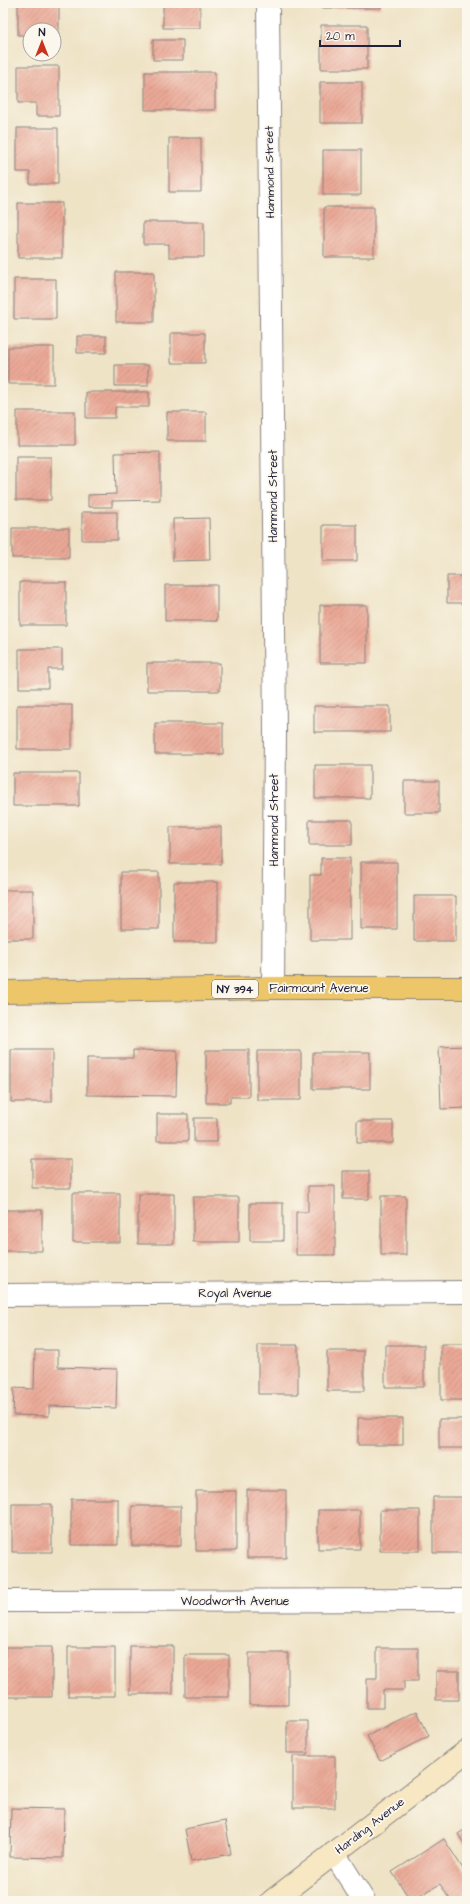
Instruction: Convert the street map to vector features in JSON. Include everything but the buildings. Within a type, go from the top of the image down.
[{"type":"main road","name":"Fairmount Avenue","points":[[3,992],[273,988],[467,988]]},
{"type":"street","name":"Hammond Street","points":[[268,3],[275,723],[273,988]]},
{"type":"street","name":"Royal Avenue","points":[[3,1295],[467,1292]]},
{"type":"street","name":"Woodworth Avenue","points":[[3,1601],[467,1600]]},
{"type":"street","name":"Harding Avenue","points":[[272,1901],[467,1751]]},
{"type":"street","points":[[334,1853],[364,1901]]}]
